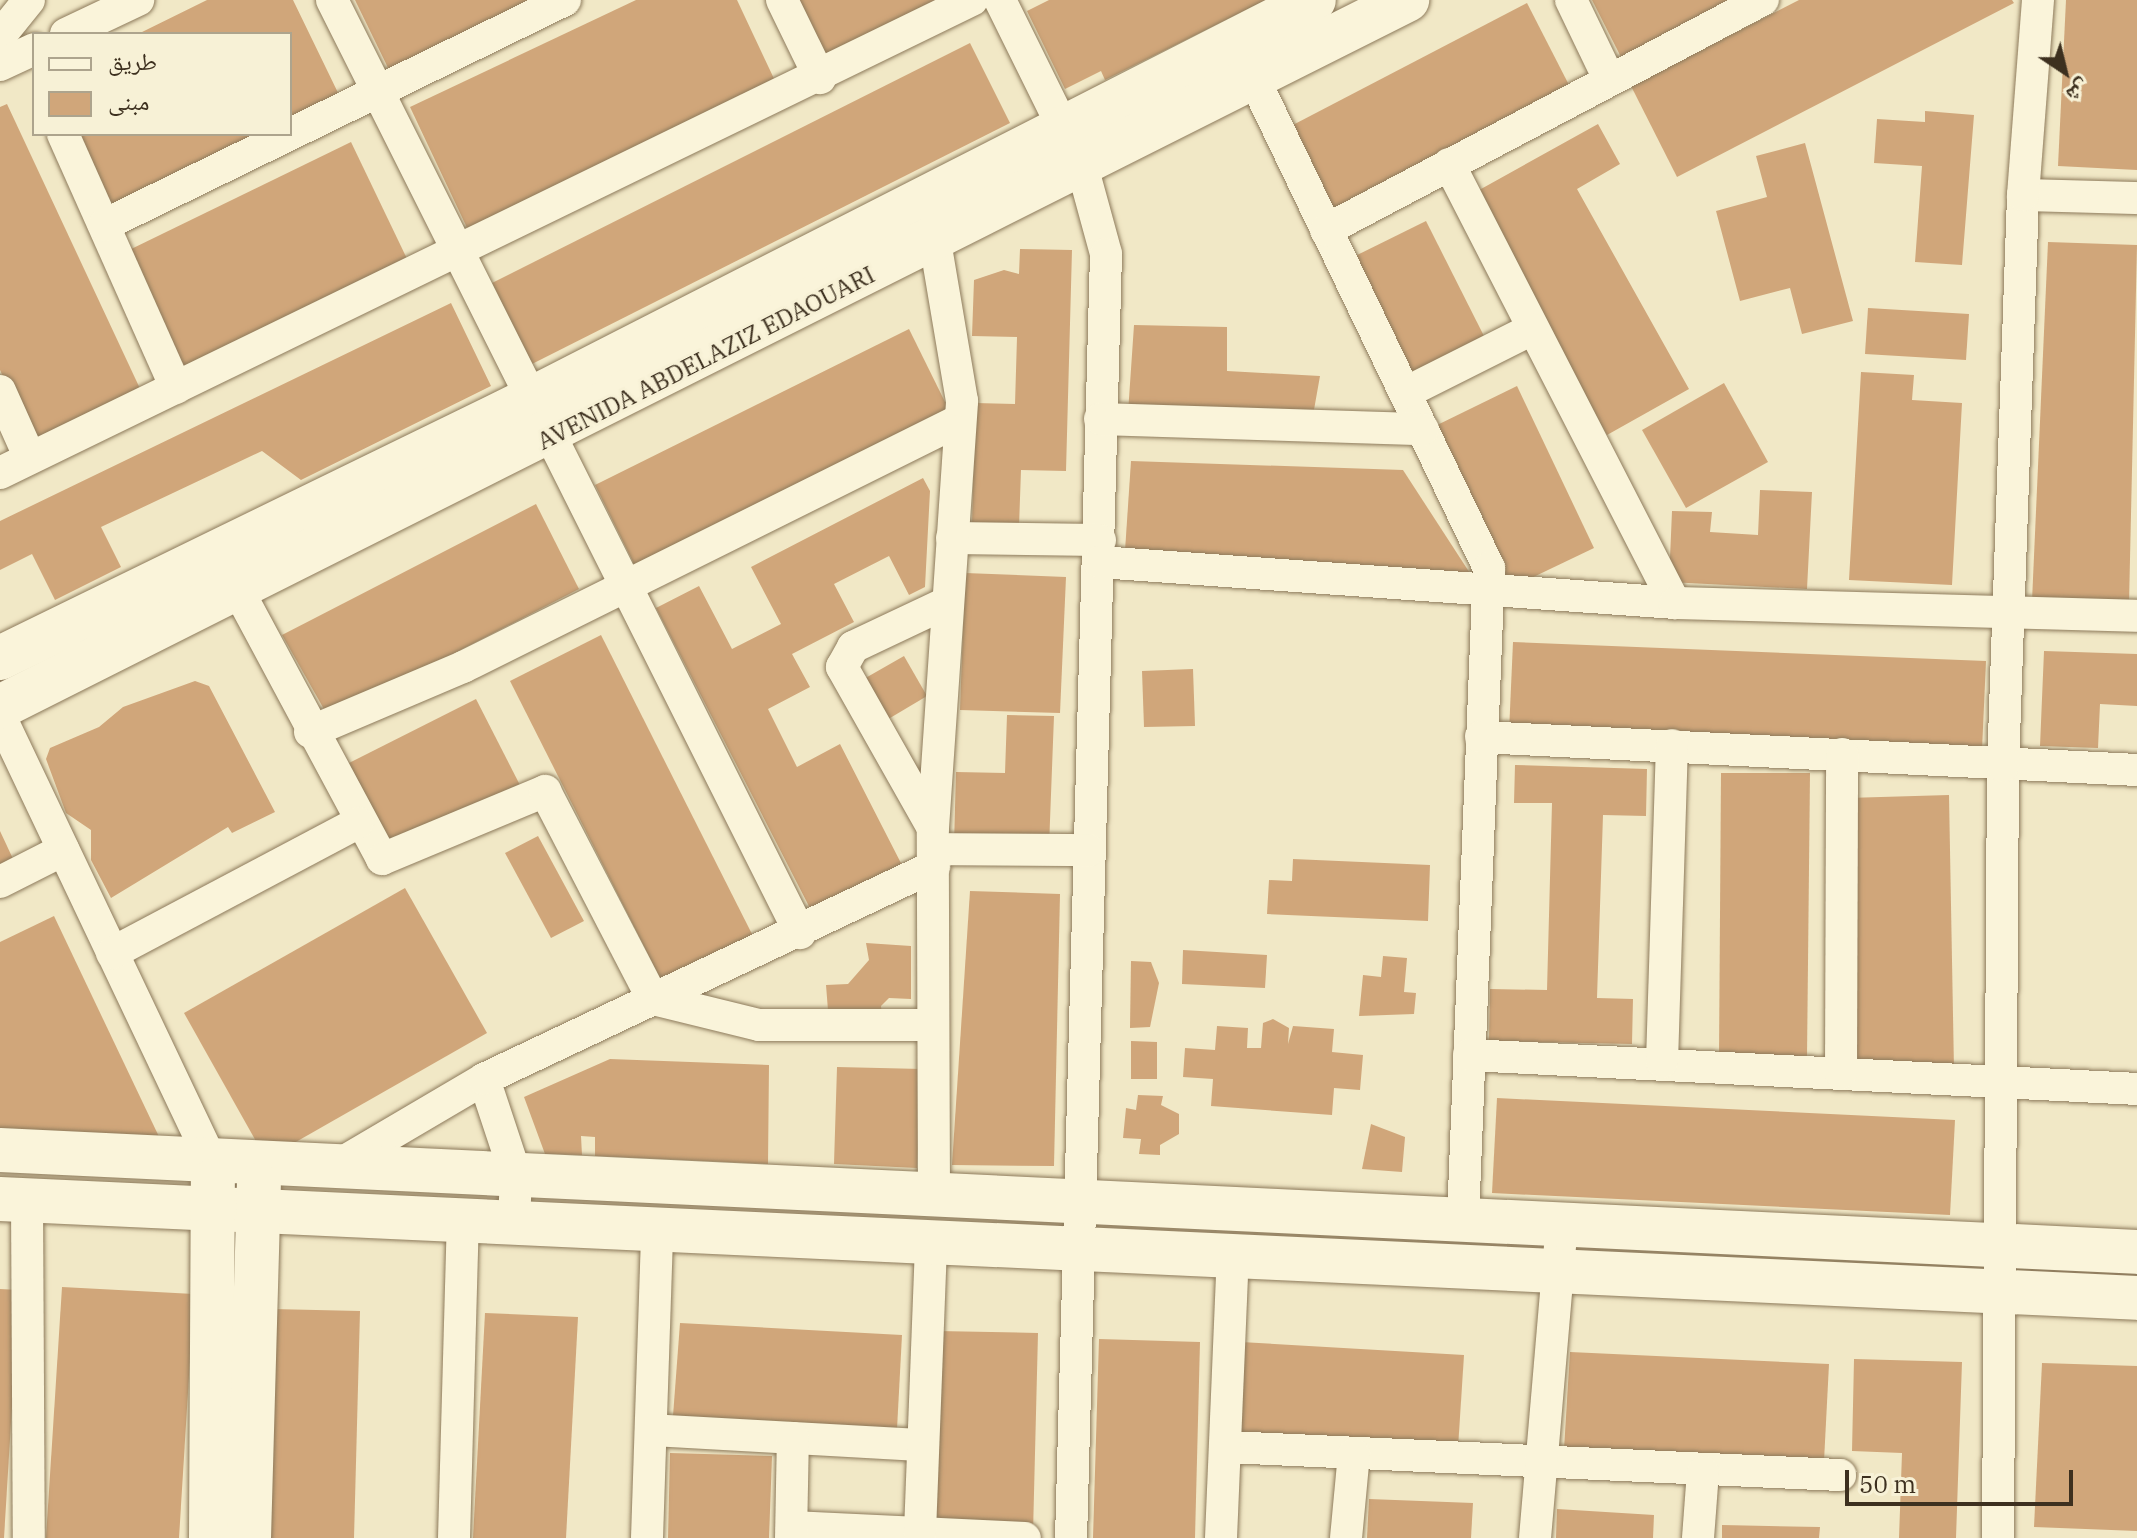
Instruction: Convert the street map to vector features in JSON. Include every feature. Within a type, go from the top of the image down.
[{"type":"street","points":[[19,55],[29,0]]},
{"type":"street","points":[[70,32],[138,0]]},
{"type":"street","points":[[332,0],[537,419],[800,933]]},
{"type":"street","points":[[292,134],[565,0]]},
{"type":"street","points":[[782,0],[820,78]]},
{"type":"street","points":[[0,473],[820,78],[972,0]]},
{"type":"street","points":[[1000,0],[1082,166],[1106,254],[1100,419],[1100,551],[1089,850],[1083,1199],[1071,1538]]},
{"type":"street","name":"AVENIDA ABDELAZIZ EDAOUARI","points":[[0,658],[935,242],[1082,166],[1244,58],[1314,0]]},
{"type":"street","name":"AVENIDA ABDELAZIZ EDAOUARI","points":[[0,707],[239,592],[537,419],[1063,127],[1407,0]]},
{"type":"street","points":[[1571,0],[1608,77]]},
{"type":"street","points":[[1326,230],[1608,77],[1763,0]]},
{"type":"street","points":[[1998,1538],[2003,766],[2023,195],[2038,0]]},
{"type":"street","points":[[1244,58],[1485,556],[1490,592],[1481,737],[1463,1218]]},
{"type":"street","points":[[64,136],[176,388]]},
{"type":"street","points":[[104,225],[287,136]]},
{"type":"street","points":[[1449,164],[1675,603]]},
{"type":"street","points":[[2023,195],[2137,198]]},
{"type":"street","points":[[934,1196],[933,847],[961,380],[935,242]]},
{"type":"street","points":[[1405,393],[1532,329]]},
{"type":"street","points":[[0,391],[30,458]]},
{"type":"street","points":[[1100,419],[1423,429]]},
{"type":"street","points":[[310,732],[463,667],[621,583],[958,421]]},
{"type":"street","points":[[952,538],[1490,592],[1675,603],[2008,609],[2137,616]]},
{"type":"street","points":[[239,592],[358,823],[378,855],[391,860],[545,791],[653,999],[759,1025],[932,1025]]},
{"type":"street","points":[[933,847],[842,667],[853,647],[948,602]]},
{"type":"street","points":[[0,716],[237,1211],[249,1538]]},
{"type":"street","points":[[1481,737],[1842,754],[2003,766],[2137,770]]},
{"type":"street","points":[[1662,1062],[1672,745]]},
{"type":"street","points":[[1841,1073],[1842,754]]},
{"type":"street","points":[[112,953],[358,823]]},
{"type":"street","points":[[332,1169],[484,1079],[800,933],[933,847],[1089,850]]},
{"type":"street","points":[[0,882],[63,850]]},
{"type":"street","points":[[1469,1055],[1662,1062],[2001,1087],[2137,1089]]},
{"type":"street","points":[[484,1079],[516,1176],[514,1221]]},
{"type":"street","points":[[0,1150],[332,1169],[934,1196],[1083,1199],[1463,1218],[1562,1226],[2137,1252]]},
{"type":"street","points":[[211,1538],[237,1211],[260,1165]]},
{"type":"street","points":[[29,1538],[14,1199],[931,1243],[1079,1246],[1559,1270],[1855,1290],[1999,1291],[2137,1298]]},
{"type":"street","points":[[454,1538],[463,1219]]},
{"type":"street","points":[[1535,1538],[1562,1226]]},
{"type":"street","points":[[647,1538],[657,1230]]},
{"type":"street","points":[[920,1532],[931,1243]]},
{"type":"street","points":[[1221,1538],[1228,1447],[1233,1256]]},
{"type":"street","points":[[651,1430],[922,1445]]},
{"type":"street","points":[[793,1438],[792,1532],[920,1532],[1025,1538]]},
{"type":"street","points":[[1228,1447],[1540,1465],[1840,1475]]},
{"type":"street","points":[[1346,1538],[1354,1454]]},
{"type":"street","points":[[1698,1538],[1703,1472]]},
{"type":"building","points":[[207,0],[293,0],[342,101],[292,125],[292,32],[142,32]]},
{"type":"building","points":[[355,0],[548,0],[392,76]]},
{"type":"building","points":[[636,0],[737,0],[777,85],[469,232],[410,107]]},
{"type":"building","points":[[796,0],[950,0],[826,61]]},
{"type":"building","points":[[1049,0],[1266,0],[1105,80],[1101,71],[1065,89],[1027,11]]},
{"type":"building","points":[[1592,0],[1737,0],[1622,59]]},
{"type":"building","points":[[1799,0],[2012,0],[2014,3],[1677,177],[1631,86]]},
{"type":"building","points":[[2066,0],[2137,0],[2137,170],[2058,166]]},
{"type":"building","points":[[1527,3],[1569,85],[1332,209],[1289,127]]},
{"type":"building","points":[[970,43],[1010,123],[532,364],[492,283]]},
{"type":"building","points":[[7,104],[143,395],[35,446],[0,370],[0,107]]},
{"type":"building","points":[[1925,111],[1974,115],[1962,265],[1915,262],[1922,166],[1874,163],[1877,119],[1925,122]]},
{"type":"building","points":[[1598,124],[1620,164],[1577,189],[1689,389],[1607,435],[1472,194]]},
{"type":"building","points":[[72,136],[269,136],[109,214]]},
{"type":"building","points":[[351,142],[410,265],[183,375],[123,253]]},
{"type":"building","points":[[1805,143],[1853,321],[1802,334],[1790,288],[1740,301],[1716,211],[1767,197],[1756,156]]},
{"type":"building","points":[[1426,221],[1487,342],[1405,384],[1343,262]]},
{"type":"building","points":[[2048,242],[2137,245],[2129,604],[2032,601]]},
{"type":"building","points":[[1020,249],[1072,250],[1066,471],[1021,470],[1019,527],[972,526],[975,403],[1015,404],[1017,337],[972,336],[974,280],[1004,270],[1019,274]]},
{"type":"building","points":[[451,303],[491,386],[301,480],[262,451],[101,527],[121,567],[55,600],[32,554],[0,570],[0,521]]},
{"type":"building","points":[[1868,308],[1969,314],[1966,360],[1865,354]]},
{"type":"building","points":[[1134,325],[1227,327],[1227,371],[1320,376],[1312,421],[1128,413]]},
{"type":"building","points":[[909,329],[949,410],[635,566],[595,485]]},
{"type":"building","points":[[1861,372],[1914,375],[1912,400],[1962,403],[1952,585],[1849,580]]},
{"type":"building","points":[[1724,383],[1768,462],[1686,508],[1642,430]]},
{"type":"building","points":[[1517,386],[1594,548],[1506,590],[1429,429]]},
{"type":"building","points":[[1131,461],[1403,470],[1477,584],[1125,551]]},
{"type":"building","points":[[923,478],[930,491],[925,587],[909,595],[889,556],[834,584],[854,622],[792,654],[810,687],[768,709],[797,767],[840,744],[904,869],[814,916],[656,608],[699,586],[732,649],[781,624],[751,567]]},
{"type":"building","points":[[1760,490],[1812,492],[1807,589],[1669,582],[1672,511],[1712,512],[1710,532],[1758,535]]},
{"type":"building","points":[[536,504],[579,589],[329,718],[282,635]]},
{"type":"building","points":[[965,573],[1066,577],[1060,713],[960,710]]},
{"type":"building","points":[[601,635],[754,938],[663,984],[510,681]]},
{"type":"building","points":[[1513,642],[1986,661],[1982,750],[1509,732]]},
{"type":"building","points":[[2044,651],[2137,654],[2137,706],[2100,704],[2098,748],[2040,746]]},
{"type":"building","points":[[904,656],[927,696],[885,721],[862,680]]},
{"type":"building","points":[[1193,669],[1195,726],[1144,727],[1142,671]]},
{"type":"building","points":[[195,681],[209,686],[275,812],[232,833],[228,827],[111,898],[91,860],[91,830],[66,813],[46,759],[50,748],[99,727],[123,707]]},
{"type":"building","points":[[476,699],[523,791],[396,856],[349,763]]},
{"type":"building","points":[[1007,715],[1054,716],[1049,847],[954,844],[956,772],[1005,773]]},
{"type":"building","points":[[1515,765],[1647,769],[1646,816],[1603,815],[1597,998],[1633,999],[1632,1044],[1489,1041],[1490,989],[1547,990],[1552,803],[1514,803]]},
{"type":"building","points":[[1721,773],[1810,773],[1807,1057],[1719,1056]]},
{"type":"building","points":[[1949,795],[1954,1070],[1852,1073],[1847,798]]},
{"type":"building","points":[[0,831],[14,861],[0,867]]},
{"type":"building","points":[[538,836],[584,921],[551,938],[505,853]]},
{"type":"building","points":[[1293,859],[1430,865],[1428,921],[1267,914],[1269,880],[1292,881]]},
{"type":"building","points":[[405,888],[487,1033],[266,1159],[184,1013]]},
{"type":"building","points":[[970,891],[1060,894],[1054,1166],[952,1165]]},
{"type":"building","points":[[54,916],[162,1143],[0,1137],[0,942]]},
{"type":"building","points":[[866,943],[911,946],[911,999],[889,998],[881,1006],[883,1025],[829,1023],[826,985],[848,984],[869,960]]},
{"type":"building","points":[[1183,950],[1267,955],[1265,988],[1182,984]]},
{"type":"building","points":[[1383,956],[1407,958],[1404,992],[1416,993],[1414,1014],[1359,1016],[1363,975],[1381,977]]},
{"type":"building","points":[[1131,961],[1151,962],[1159,983],[1150,1027],[1130,1028]]},
{"type":"building","points":[[1273,1019],[1289,1028],[1288,1044],[1293,1026],[1334,1029],[1332,1052],[1363,1055],[1360,1090],[1334,1088],[1332,1115],[1211,1106],[1213,1079],[1183,1077],[1185,1048],[1215,1050],[1217,1026],[1248,1028],[1247,1048],[1261,1048],[1263,1023]]},
{"type":"building","points":[[1131,1041],[1157,1042],[1157,1079],[1131,1079]]},
{"type":"building","points":[[610,1059],[769,1065],[768,1164],[595,1156],[595,1137],[581,1136],[582,1155],[545,1154],[524,1097]]},
{"type":"building","points":[[837,1067],[922,1069],[917,1168],[834,1164]]},
{"type":"building","points":[[1138,1095],[1163,1096],[1161,1105],[1179,1114],[1179,1134],[1160,1145],[1160,1155],[1139,1154],[1141,1139],[1123,1138],[1126,1108],[1136,1110]]},
{"type":"building","points":[[1497,1098],[1955,1120],[1950,1215],[1492,1193]]},
{"type":"building","points":[[1371,1124],[1405,1137],[1402,1172],[1362,1169]]},
{"type":"building","points":[[62,1287],[194,1294],[179,1538],[46,1538]]},
{"type":"building","points":[[0,1289],[19,1290],[4,1538],[0,1538]]},
{"type":"building","points":[[272,1309],[360,1311],[354,1538],[266,1538]]},
{"type":"building","points":[[485,1313],[578,1317],[566,1538],[473,1538]]},
{"type":"building","points":[[680,1323],[902,1335],[897,1429],[673,1416]]},
{"type":"building","points":[[937,1331],[1038,1333],[1033,1533],[931,1531]]},
{"type":"building","points":[[1099,1339],[1200,1342],[1195,1538],[1093,1538]]},
{"type":"building","points":[[1241,1342],[1464,1355],[1458,1448],[1235,1436]]},
{"type":"building","points":[[1570,1352],[1829,1364],[1824,1461],[1564,1449]]},
{"type":"building","points":[[1854,1359],[1962,1362],[1956,1538],[1899,1538],[1902,1453],[1852,1451]]},
{"type":"building","points":[[2042,1363],[2137,1366],[2137,1531],[2034,1527]]},
{"type":"building","points":[[670,1453],[772,1456],[769,1538],[668,1538]]},
{"type":"building","points":[[1369,1499],[1473,1503],[1471,1538],[1367,1538]]},
{"type":"building","points":[[1557,1509],[1654,1515],[1653,1538],[1556,1538]]},
{"type":"building","points":[[1722,1525],[1820,1527],[1819,1538],[1722,1538]]}]
